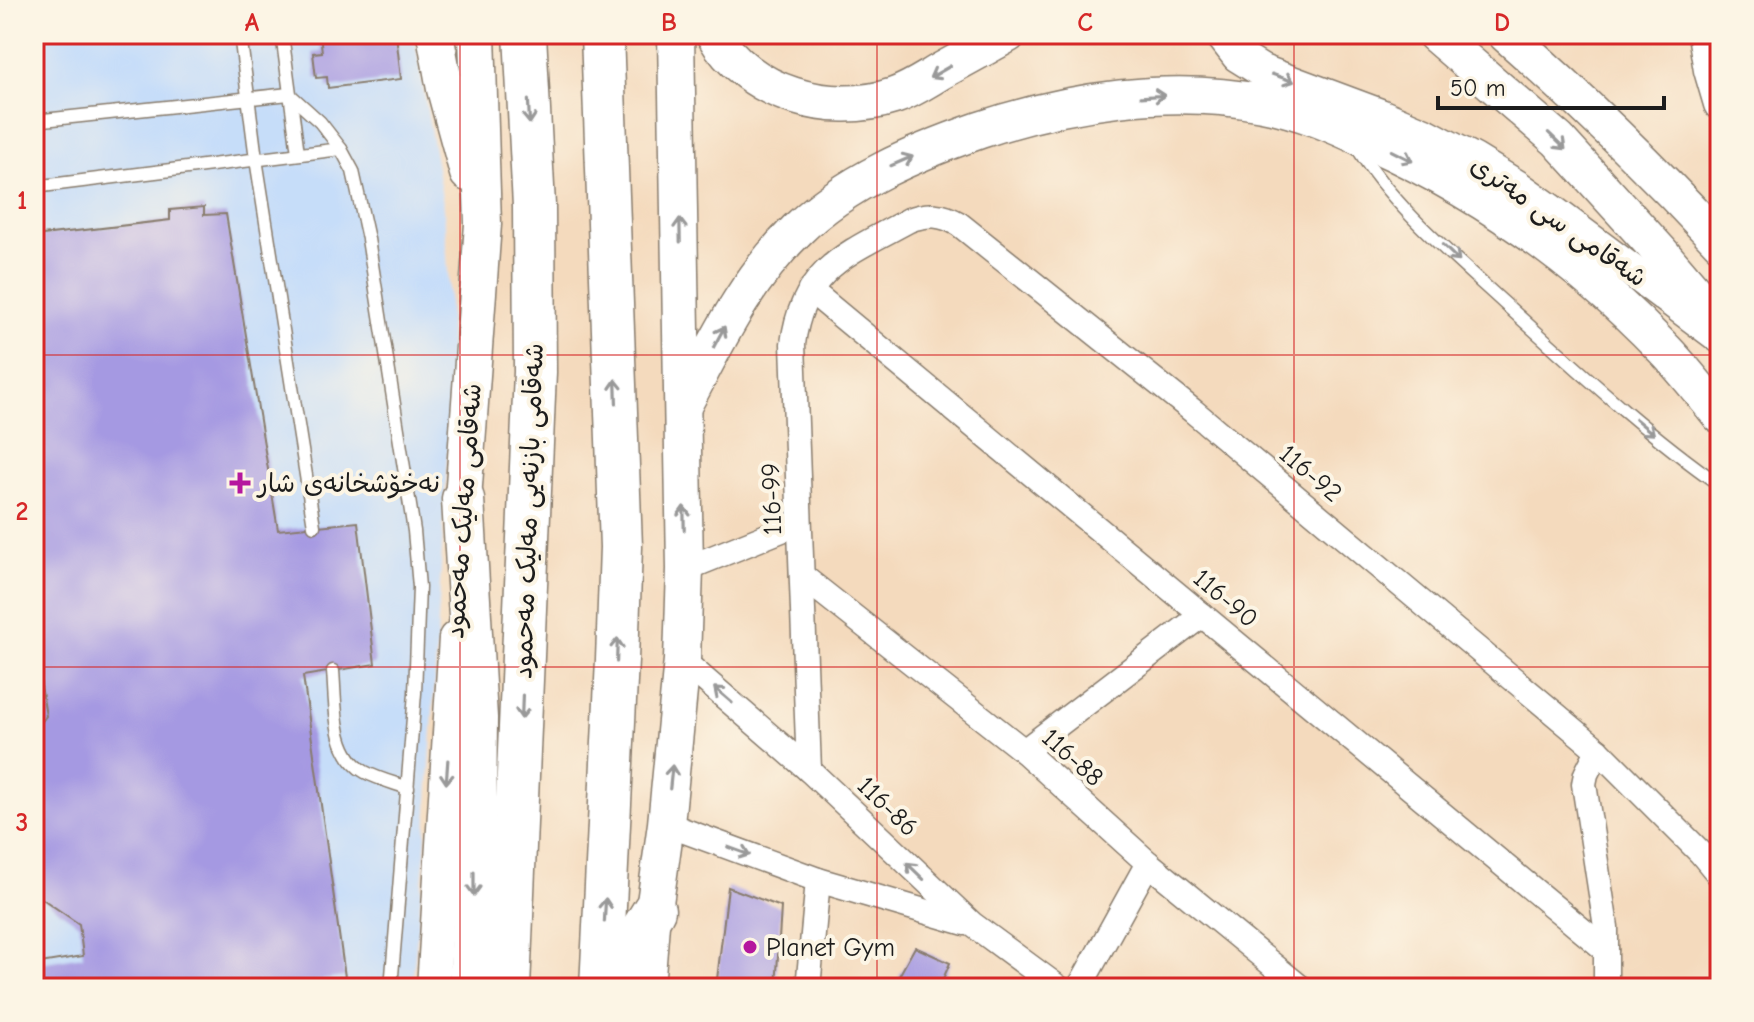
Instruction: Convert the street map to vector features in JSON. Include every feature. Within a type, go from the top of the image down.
[{"type":"highway","name":"شەقامی بازنەیی مەلیک مەحمود","points":[[509,988],[535,372],[534,206],[525,34]]},
{"type":"highway","points":[[602,34],[621,547],[603,988]]},
{"type":"highway","points":[[463,499],[476,718],[470,988]]},
{"type":"highway","points":[[603,988],[654,910]]},
{"type":"main road","points":[[435,34],[445,89],[483,224]]},
{"type":"main road","name":"شەقامی مەلیک مەحمود","points":[[433,988],[483,224],[477,34]]},
{"type":"main road","points":[[648,988],[682,660],[685,569],[676,34]]},
{"type":"main road","points":[[714,34],[747,73],[769,86],[817,102],[843,104],[894,96],[1008,34]]},
{"type":"main road","name":"شەقامی سی مەتری","points":[[1221,34],[1238,56],[1262,71],[1380,115],[1474,160],[1560,217],[1720,337]]},
{"type":"main road","points":[[1435,34],[1558,140],[1720,322]]},
{"type":"main road","points":[[1506,34],[1664,181],[1720,242]]},
{"type":"main road","points":[[1704,34],[1720,104]]},
{"type":"main road","points":[[683,406],[737,305],[762,268],[798,229],[834,200],[883,168],[1016,118],[1097,102],[1186,95],[1263,103],[1302,113],[1434,173],[1488,205],[1541,240],[1626,311],[1665,350],[1720,415]]},
{"type":"street","name":"116-92","points":[[854,249],[922,216],[947,217],[959,224],[1193,411],[1598,750],[1711,847],[1720,876]]},
{"type":"street","name":"116-99","points":[[809,770],[793,344],[798,316],[810,290],[837,260],[854,249]]},
{"type":"street","name":"116-90","points":[[810,290],[1606,950]]},
{"type":"street","points":[[685,569],[799,523]]},
{"type":"street","name":"116-88","points":[[802,576],[1024,751],[1148,863],[1301,988]]},
{"type":"street","points":[[1024,751],[1202,615]]},
{"type":"street","name":"116-86","points":[[682,660],[809,770],[972,924],[1059,988]]},
{"type":"street","points":[[1598,750],[1584,784],[1603,904],[1606,988]]},
{"type":"street","points":[[666,824],[818,880],[972,924]]},
{"type":"street","points":[[1079,988],[1148,863]]},
{"type":"street","points":[[808,988],[818,880]]},
{"type":"lane","points":[[240,34],[256,159],[314,526]]},
{"type":"lane","points":[[282,34],[298,153]]},
{"type":"lane","points":[[34,121],[289,94],[320,122],[353,171],[361,200],[414,531],[419,587],[408,788],[391,988]]},
{"type":"lane","points":[[1347,131],[1366,163],[1389,192],[1482,283],[1692,466],[1720,485]]},
{"type":"lane","points":[[34,187],[341,149]]},
{"type":"lane","points":[[333,671],[339,734],[348,756],[365,772],[408,788]]},
{"type":"shaded area","name":"نەخۆشخانەی شار","points":[[34,34],[414,34],[444,209],[450,359],[425,854],[412,988],[34,988]]},
{"type":"building","points":[[320,34],[396,34],[401,79],[328,88],[327,77],[316,78],[313,53],[322,52]]},
{"type":"building","points":[[204,207],[204,215],[226,214],[278,530],[358,522],[375,664],[303,676],[345,977],[260,988],[34,988],[34,964],[83,956],[79,924],[34,893],[34,732],[46,716],[34,642],[34,236],[170,220],[170,210]]},
{"type":"building","name":"Planet Gym","points":[[728,887],[781,907],[776,988],[716,988]]},
{"type":"building","points":[[915,947],[950,963],[939,988],[922,988],[899,976]]},
{"type":"place","name":"نەخۆشخانەی شار","points":[[240,483]]},
{"type":"place","name":"Planet Gym","points":[[750,947]]}]
